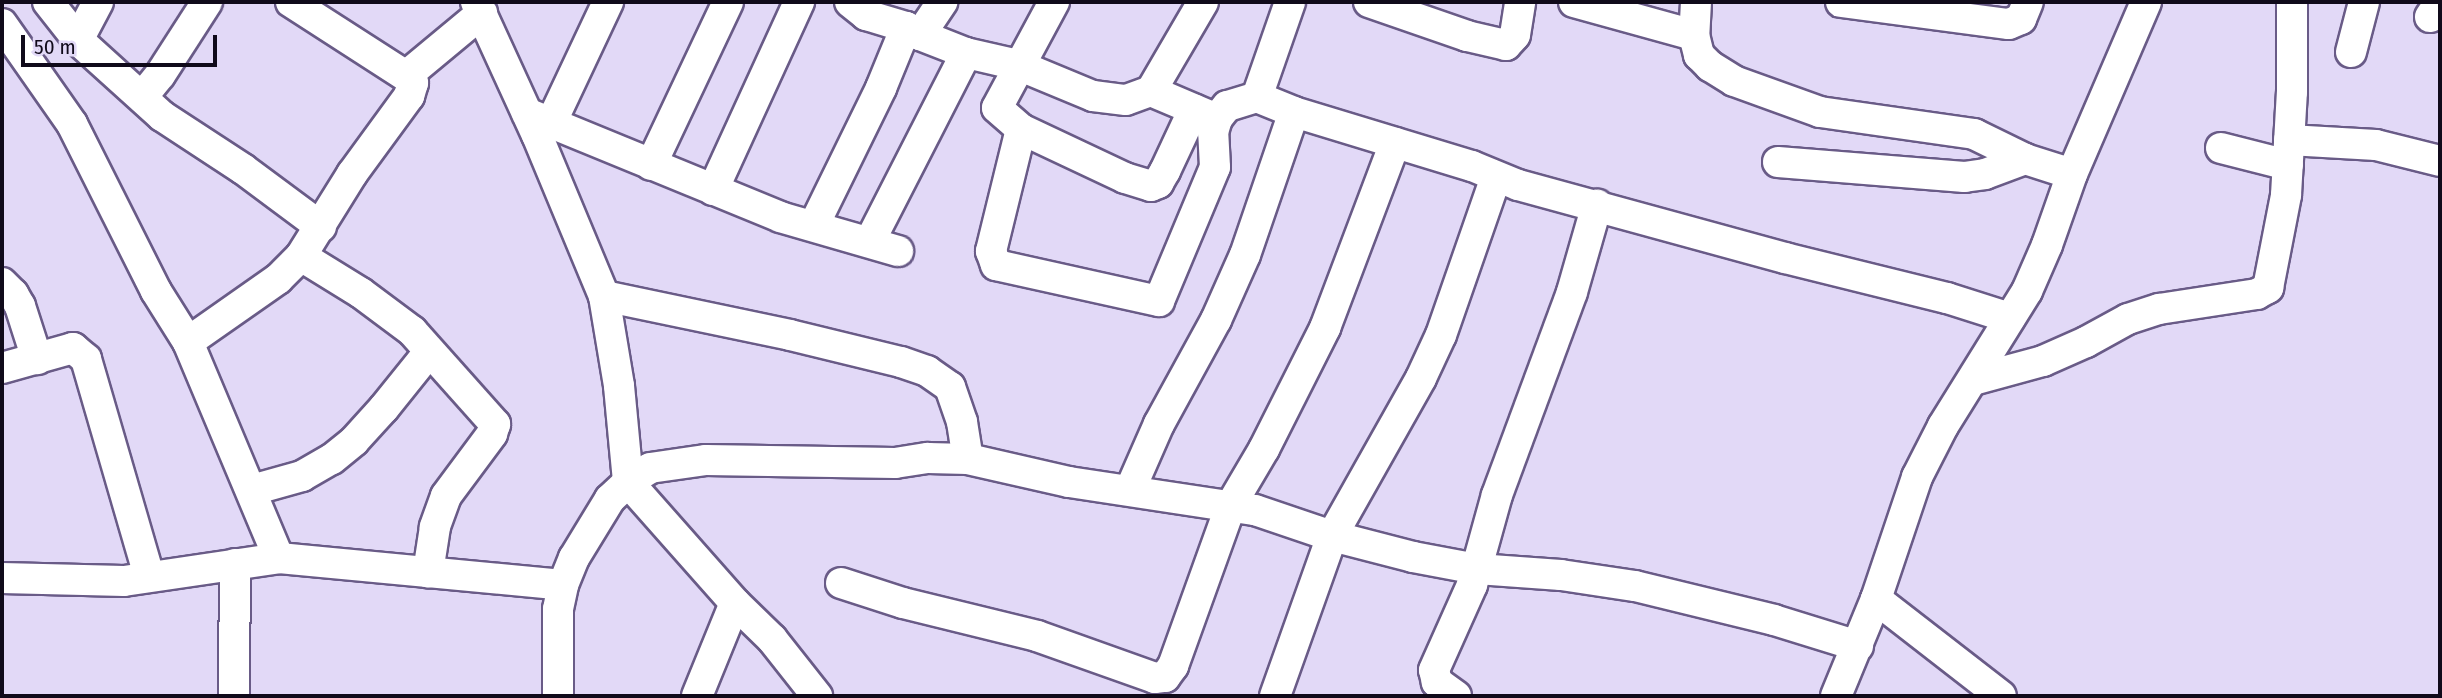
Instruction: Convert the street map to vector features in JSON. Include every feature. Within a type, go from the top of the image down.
[{"type":"street","points":[[48,2],[78,40],[162,116],[243,169],[321,227]]},
{"type":"street","points":[[78,40],[98,2]]},
{"type":"street","points":[[142,96],[160,75],[207,2]]},
{"type":"street","points":[[188,342],[278,279],[301,256],[352,174],[409,96],[413,83],[290,2]]},
{"type":"street","points":[[540,117],[608,2]]},
{"type":"street","points":[[651,165],[728,2]]},
{"type":"street","points":[[713,190],[799,2]]},
{"type":"street","points":[[850,2],[866,15],[966,53],[1018,65],[1093,96],[1126,100],[1151,91],[1203,2]]},
{"type":"street","points":[[814,225],[881,88],[913,31],[942,2]]},
{"type":"street","points":[[1054,2],[996,108],[1021,129],[1125,178],[1151,186],[1157,183],[1205,114],[1257,97],[1294,112],[1496,177],[1784,258],[1947,298],[2010,318]]},
{"type":"street","points":[[1257,97],[1290,2]]},
{"type":"street","points":[[1369,2],[1467,36],[1506,45],[1515,35],[1521,2]]},
{"type":"street","points":[[1574,2],[1694,35]]},
{"type":"street","points":[[1696,2],[1694,35],[1699,55],[1710,66],[1756,91],[1821,111],[1974,134],[2025,159],[2072,174]]},
{"type":"street","points":[[1841,2],[2009,24],[2021,19],[2028,2]]},
{"type":"street","points":[[1836,696],[1876,599],[1917,477],[1943,426],[2027,291],[2047,245],[2072,174],[2146,2]]},
{"type":"street","points":[[1972,380],[2043,361],[2128,319],[2159,309],[2266,290],[2272,277],[2289,152],[2292,2]]},
{"type":"street","points":[[2351,52],[2364,2]]},
{"type":"street","points":[[406,76],[479,8],[540,117],[604,296],[619,386],[628,482],[735,603],[772,639],[817,696]]},
{"type":"street","points":[[2,23],[72,124],[156,291],[188,342],[253,490],[279,558]]},
{"type":"street","points":[[870,241],[966,53]]},
{"type":"street","points":[[1021,129],[991,251],[996,265],[1104,287],[1155,302],[1162,297],[1215,167],[1213,132],[1205,114],[1151,91]]},
{"type":"street","points":[[1130,489],[1159,424],[1212,330],[1235,276],[1294,112]]},
{"type":"street","points":[[540,117],[780,217],[898,251]]},
{"type":"street","points":[[841,583],[904,603],[1037,636],[1162,678],[1172,666],[1231,505],[1264,449],[1325,328],[1395,143]]},
{"type":"street","points":[[2221,148],[2289,152],[2376,145],[2440,161]]},
{"type":"street","points":[[1778,162],[1964,177],[1986,174],[2025,159]]},
{"type":"street","points":[[1275,696],[1332,536],[1421,378],[1441,335],[1496,177]]},
{"type":"street","points":[[1455,696],[1437,682],[1434,670],[1476,569],[1497,495],[1572,292],[1597,205]]},
{"type":"street","points":[[301,256],[391,314],[412,331],[489,414],[495,428],[446,496],[435,527],[428,572]]},
{"type":"street","points":[[2,283],[20,306],[37,359]]},
{"type":"street","points":[[604,296],[790,335],[927,371],[950,387],[962,422],[968,459]]},
{"type":"street","points":[[2,368],[73,348],[91,366],[149,576]]},
{"type":"street","points":[[253,490],[302,476],[332,459],[354,441],[384,408],[429,352]]},
{"type":"street","points":[[558,696],[558,609],[563,585],[574,558],[610,499],[628,482],[650,468],[706,460],[895,463],[928,458],[968,459],[1069,482],[1231,505],[1332,536],[1413,557],[1476,569],[1560,575],[1635,586],[1762,617],[1858,646]]},
{"type":"street","points":[[2,578],[99,582],[279,558],[563,585]]},
{"type":"street","points":[[234,696],[235,564]]},
{"type":"street","points":[[1876,599],[2001,696]]},
{"type":"street","points":[[697,696],[735,603]]}]
